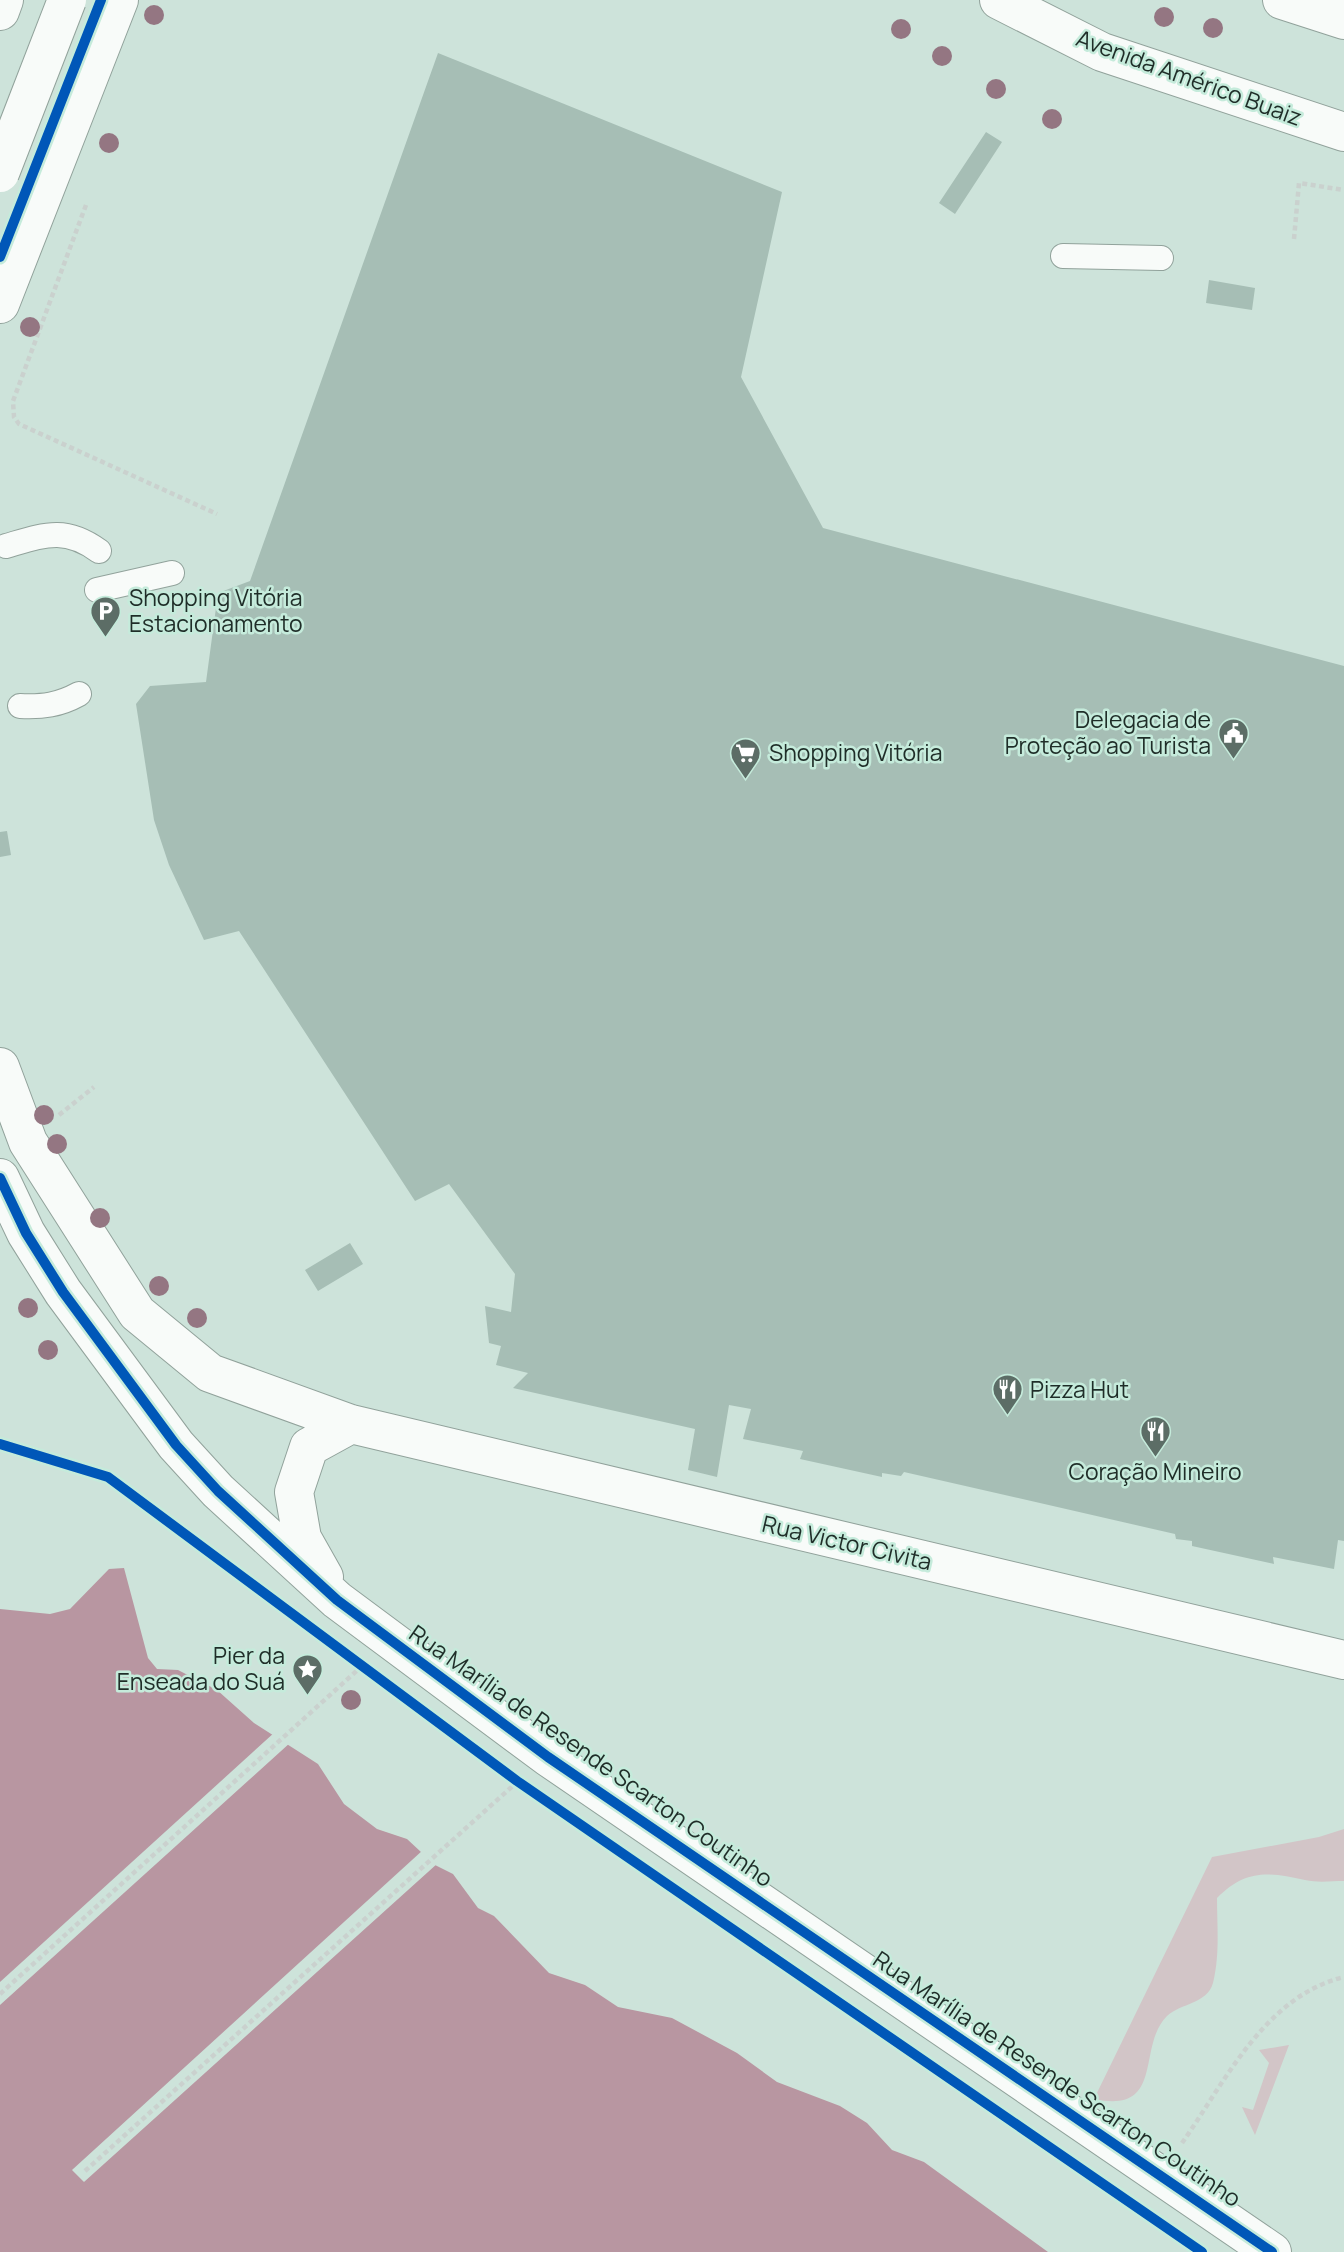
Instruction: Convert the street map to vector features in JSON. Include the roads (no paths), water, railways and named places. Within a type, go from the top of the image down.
[{"type":"street","points":[[0,11],[4,0]]},
{"type":"street","points":[[0,173],[67,0]]},
{"type":"street","points":[[0,304],[119,0]]},
{"type":"street","name":"Avenida Américo Buaiz","points":[[999,0],[1102,52],[1344,132]]},
{"type":"street","points":[[1282,0],[1344,20]]},
{"type":"street","points":[[0,1067],[28,1142],[137,1313],[211,1373],[351,1424]]},
{"type":"street","name":"Rua Marília de Resende Scarton Coutinho","points":[[0,1178],[26,1233],[63,1292],[176,1445],[218,1491],[337,1600],[548,1757],[1272,2252]]},
{"type":"street","points":[[337,1600],[302,1538],[294,1492],[309,1447],[351,1424]]},
{"type":"street","name":"Rua Victor Civita","points":[[351,1424],[1344,1660]]},
{"type":"lane","points":[[1063,257],[1161,258]]},
{"type":"lane","points":[[6,546],[64,534],[83,539],[99,551]]},
{"type":"lane","points":[[97,590],[172,573]]},
{"type":"lane","points":[[20,706],[43,707],[62,703],[79,694]]},
{"type":"place","name":"Shopping Vitória Estacionamento","points":[[106,638]]},
{"type":"place","name":"Delegacia de Proteção ao Turista","points":[[1234,760]]},
{"type":"place","name":"Shopping Vitória","points":[[746,780]]},
{"type":"place","name":"Pizza Hut","points":[[1007,1417]]},
{"type":"place","name":"Coração Mineiro","points":[[1155,1458]]},
{"type":"place","name":"Pier da Enseada do Suá","points":[[308,1696]]}]
